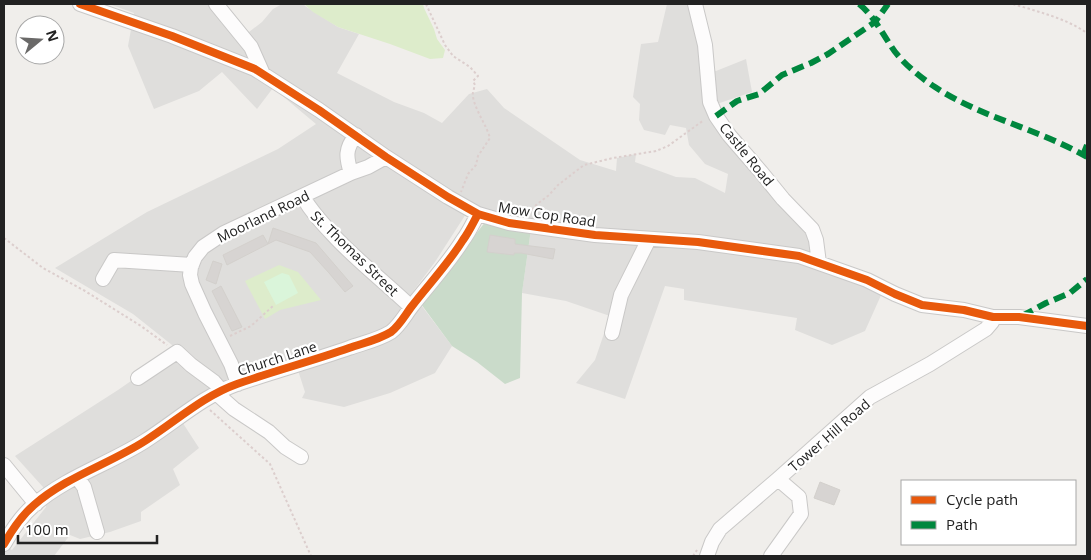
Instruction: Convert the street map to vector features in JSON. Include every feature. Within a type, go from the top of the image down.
[{"type":"street","name":"Mow Cop Road","points":[[80,4],[172,36],[255,69],[356,135],[386,157],[478,214],[509,223],[595,235],[698,242],[798,256],[866,280],[922,305],[964,310],[993,317],[1019,317],[1087,326]]},
{"type":"street","points":[[216,4],[251,46],[263,74]]},
{"type":"street","name":"Castle Road","points":[[696,4],[704,45],[710,102],[714,112],[736,142],[812,229],[816,240],[819,262]]},
{"type":"street","points":[[351,173],[348,149],[350,142],[356,135]]},
{"type":"street","name":"Moorland Road","points":[[192,265],[195,257],[203,247],[224,233],[386,157]]},
{"type":"street","name":"St. Thomas Street","points":[[303,196],[309,209],[352,254],[411,307]]},
{"type":"street","name":"Church Lane","points":[[4,544],[15,526],[48,494],[76,477],[131,450],[218,392],[380,337],[392,331],[401,323],[411,307],[443,269],[464,240],[478,214]]},
{"type":"street","points":[[612,333],[621,295],[650,239]]},
{"type":"street","points":[[102,279],[114,260],[192,265],[190,275],[192,284],[204,313],[231,364],[238,384]]},
{"type":"street","name":"Tower Hill Road","points":[[707,556],[712,542],[720,529],[870,397],[930,364],[986,329],[992,322],[993,317]]},
{"type":"street","points":[[138,378],[177,352],[214,382],[218,392],[234,409],[269,432],[285,447],[301,457]]},
{"type":"street","points":[[4,466],[36,504]]},
{"type":"street","points":[[76,477],[84,487],[97,532]]},
{"type":"street","points":[[771,556],[801,514],[799,497],[778,479]]},
{"type":"path","points":[[426,4],[444,45],[453,56],[470,66],[478,76],[473,81],[475,86],[472,95],[490,138],[478,156],[476,165],[468,174],[458,202]]},
{"type":"path","points":[[1013,4],[1054,16],[1087,33]]},
{"type":"path","points":[[524,225],[537,204],[584,165],[656,151],[668,146],[714,112]]},
{"type":"path","points":[[4,238],[43,268],[85,291],[141,326],[177,352]]},
{"type":"path","points":[[219,342],[251,326],[273,306]]},
{"type":"path","points":[[201,402],[270,464],[311,556]]},
{"type":"shaded area","points":[[109,4],[222,4],[238,24],[249,32],[262,22],[273,9],[282,4],[304,4],[338,27],[359,34],[337,73],[394,102],[424,113],[442,123],[469,94],[487,89],[504,108],[580,160],[616,171],[617,158],[636,154],[635,162],[676,177],[695,178],[725,193],[728,174],[705,164],[689,145],[686,128],[670,125],[665,135],[644,130],[639,120],[640,104],[633,97],[641,44],[658,42],[667,4],[688,4],[696,32],[701,66],[716,71],[746,59],[752,92],[705,108],[733,145],[806,225],[813,251],[882,293],[865,331],[832,345],[795,330],[797,318],[684,300],[684,289],[665,286],[625,399],[576,383],[595,360],[610,316],[566,301],[522,293],[531,229],[529,219],[492,213],[471,202],[464,217],[435,262],[412,293],[452,346],[435,373],[390,393],[344,407],[302,398],[305,392],[294,358],[241,374],[213,386],[177,414],[199,448],[173,469],[180,485],[141,512],[141,521],[110,532],[80,539],[70,535],[54,556],[4,556],[4,546],[12,550],[46,507],[43,487],[15,456],[118,390],[177,349],[133,314],[55,268],[147,212],[278,149],[316,124],[273,88],[257,109],[222,72],[199,91],[154,109],[128,46],[134,13]]},
{"type":"green space","points":[[304,4],[423,4],[437,39],[445,50],[443,58],[430,59],[338,27],[313,12]]},
{"type":"green space","points":[[486,221],[531,229],[522,293],[520,378],[505,384],[477,362],[452,346],[421,304]]},
{"type":"green space","points":[[279,265],[298,272],[321,300],[280,310],[265,319],[245,281]]},
{"type":"green space","points":[[282,273],[289,275],[298,293],[276,305],[264,282]]},
{"type":"building","points":[[273,228],[316,243],[353,286],[345,292],[310,252],[276,240],[268,244]]},
{"type":"building","points":[[263,235],[268,244],[227,265],[223,255]]},
{"type":"building","points":[[490,235],[515,239],[515,244],[555,249],[553,259],[521,253],[514,253],[514,255],[487,252]]},
{"type":"building","points":[[213,261],[222,264],[216,284],[206,280]]},
{"type":"building","points":[[221,286],[242,327],[232,331],[212,291]]},
{"type":"building","points":[[820,482],[840,490],[834,505],[814,498]]},
{"type":"marked path","points":[[859,4],[873,18],[895,52],[905,63],[935,87],[972,107],[1069,147],[1087,157]]},
{"type":"marked path","points":[[716,116],[737,101],[759,94],[782,75],[828,54],[875,22],[888,4]]},
{"type":"marked path","points":[[1083,155],[1087,145]]},
{"type":"marked path","points":[[1022,316],[1070,293],[1087,279]]},
{"type":"cycle path","points":[[80,4],[172,36],[255,69],[319,110],[386,157],[478,214],[509,223],[595,235],[698,242],[799,256],[867,280],[922,305],[964,310],[993,317],[1019,317],[1087,326]]},
{"type":"cycle path","points":[[4,544],[25,514],[46,495],[145,441],[212,395],[237,384],[370,341],[391,332],[451,257],[478,214]]}]
